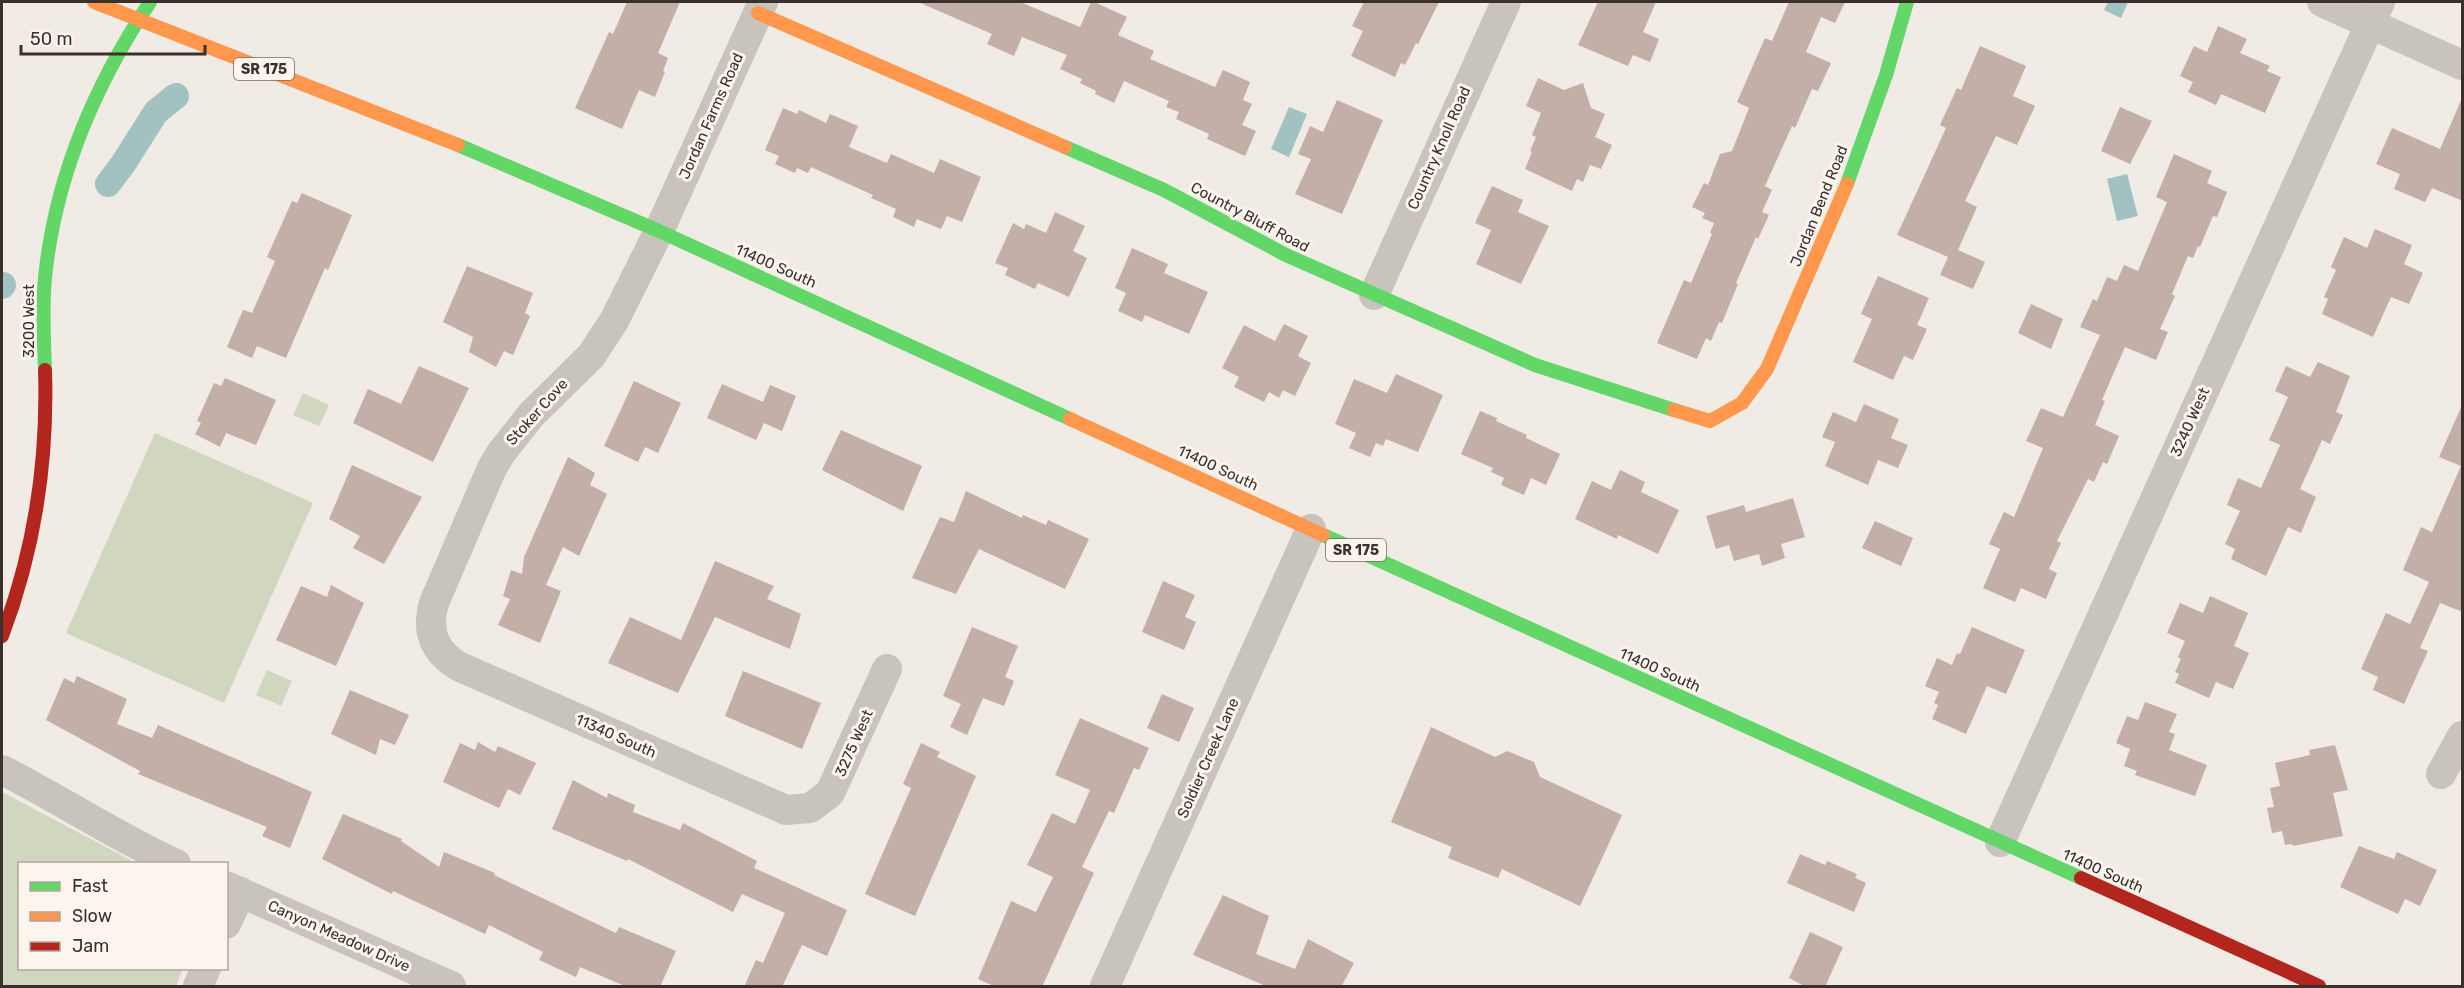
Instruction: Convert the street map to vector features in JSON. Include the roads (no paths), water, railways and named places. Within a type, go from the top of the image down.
[{"type":"main road","name":"11400 South","points":[[94,2],[489,157],[659,231],[2319,987]]},
{"type":"main road","name":"3200 West","points":[[2,636],[31,548],[43,481],[46,403],[44,309],[49,241],[71,158],[86,117],[104,78],[150,2]]},
{"type":"main road","name":"Jordan Bend Road","points":[[1734,410],[1750,394],[1771,362],[1843,197],[1889,68],[1907,2]]},
{"type":"main road","name":"Country Bluff Road","points":[[760,7],[1164,190],[1286,255],[1535,365],[1710,421],[1734,410]]},
{"type":"street","name":"Country Knoll Road","points":[[1374,295],[1506,2]]},
{"type":"street","points":[[2322,2],[2375,12],[2463,65]]},
{"type":"street","name":"Jordan Farms Road","points":[[659,231],[760,7]]},
{"type":"street","name":"3240 West","points":[[2000,842],[2375,12]]},
{"type":"street","name":"Stoker Cove","points":[[433,640],[430,615],[434,603],[492,468],[519,428],[591,356],[602,342],[659,231]]},
{"type":"street","name":"Soldier Creek Lane","points":[[1106,986],[1311,529]]},
{"type":"street","name":"11340 South","points":[[433,640],[448,659],[458,666],[786,810],[810,808]]},
{"type":"street","name":"3275 West","points":[[810,808],[830,794],[887,669]]},
{"type":"street","points":[[2441,774],[2463,736]]},
{"type":"street","points":[[2,770],[172,862]]},
{"type":"street","points":[[228,915],[234,889]]},
{"type":"street","name":"Canyon Meadow Drive","points":[[234,889],[451,987]]},
{"type":"street","points":[[198,987],[206,970]]},
{"type":"water","points":[[2108,2],[2128,2],[2121,18],[2104,10]]},
{"type":"water","points":[[1289,107],[1307,114],[1289,157],[1271,149]]},
{"type":"water","points":[[2127,174],[2138,216],[2117,221],[2107,179]]},
{"type":"waterway","points":[[108,184],[156,112],[176,96]]}]
